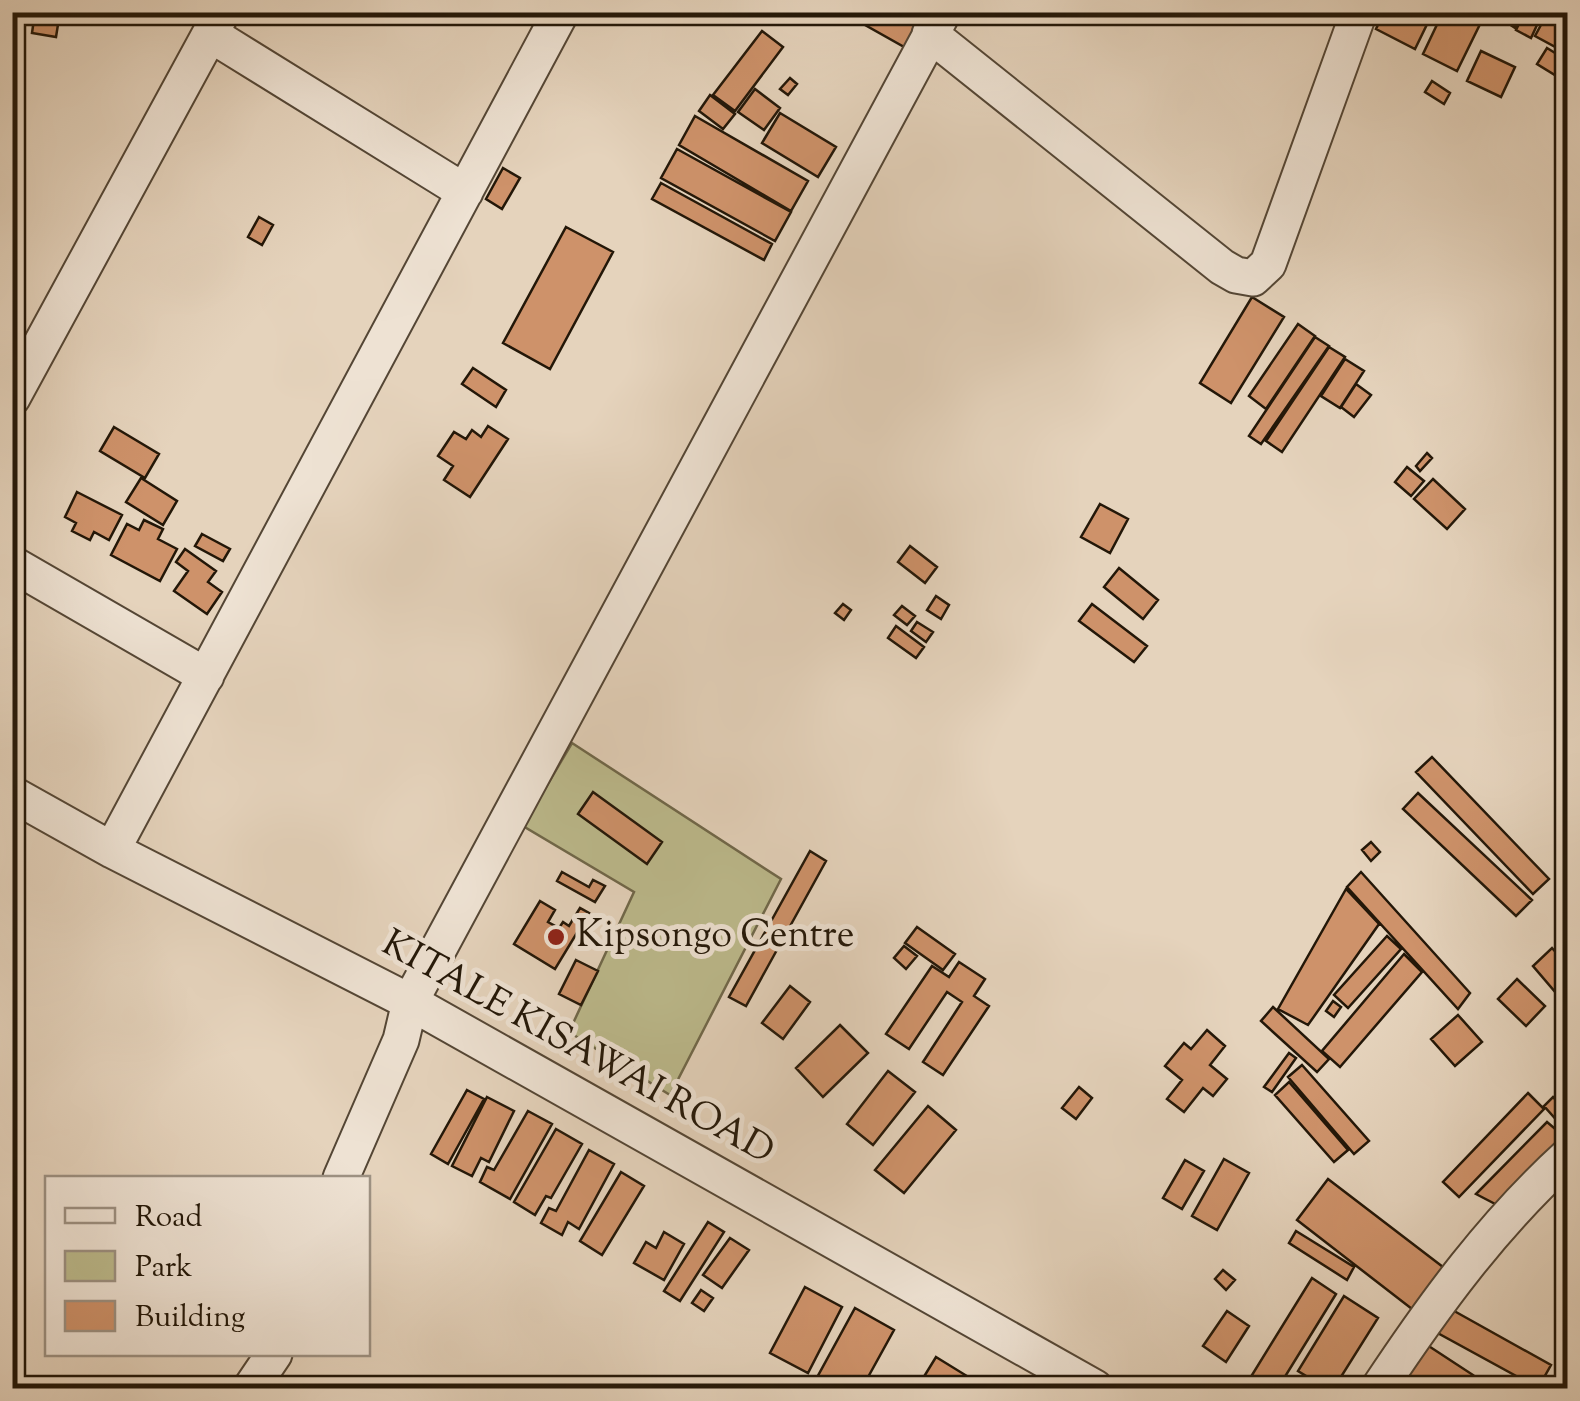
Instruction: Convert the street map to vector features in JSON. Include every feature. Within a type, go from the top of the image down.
[{"type":"street","points":[[112,850],[561,12]]},
{"type":"street","points":[[342,1176],[401,1040],[410,1002],[937,24],[1222,266],[1236,276],[1253,278],[1268,264],[1359,12]]},
{"type":"street","points":[[12,398],[216,23],[465,192]]},
{"type":"street","points":[[12,564],[206,676]]},
{"type":"street","name":"KITALE KISAWAI ROAD","points":[[12,794],[112,850],[410,1002],[1095,1388]]},
{"type":"street","points":[[1379,1388],[1433,1306],[1534,1186],[1568,1156]]},
{"type":"street","points":[[250,1388],[273,1356]]},
{"type":"green space","points":[[572,743],[781,879],[670,1095],[569,1032],[634,892],[523,826]]},
{"type":"building","points":[[35,12],[60,12],[56,37],[32,33]]},
{"type":"building","points":[[842,12],[899,12],[919,24],[906,48]]},
{"type":"building","points":[[1384,12],[1433,12],[1415,49],[1376,29]]},
{"type":"building","points":[[1443,12],[1486,12],[1457,71],[1423,54]]},
{"type":"building","points":[[1491,12],[1523,12],[1515,28]]},
{"type":"building","points":[[1525,12],[1543,12],[1531,38],[1516,30]]},
{"type":"building","points":[[1548,12],[1568,12],[1568,38],[1561,50],[1535,36]]},
{"type":"building","points":[[762,31],[783,47],[735,111],[713,95]]},
{"type":"building","points":[[1547,48],[1568,61],[1568,73],[1563,80],[1537,64]]},
{"type":"building","points":[[1481,51],[1515,67],[1501,97],[1467,81]]},
{"type":"building","points":[[790,78],[797,84],[788,95],[780,89]]},
{"type":"building","points":[[1432,81],[1450,93],[1444,104],[1425,92]]},
{"type":"building","points":[[755,89],[780,108],[764,130],[738,112]]},
{"type":"building","points":[[710,95],[735,114],[723,129],[699,111]]},
{"type":"building","points":[[780,113],[836,147],[818,177],[762,143]]},
{"type":"building","points":[[695,116],[808,181],[791,211],[679,145]]},
{"type":"building","points":[[677,149],[791,212],[775,241],[661,178]]},
{"type":"building","points":[[503,168],[520,178],[502,209],[486,199]]},
{"type":"building","points":[[661,183],[772,244],[764,260],[652,199]]},
{"type":"building","points":[[259,217],[273,225],[262,245],[248,237]]},
{"type":"building","points":[[566,227],[613,252],[550,369],[503,343]]},
{"type":"building","points":[[1252,297],[1284,317],[1231,403],[1200,383]]},
{"type":"building","points":[[1298,324],[1315,336],[1266,409],[1249,396]]},
{"type":"building","points":[[1315,337],[1329,346],[1261,444],[1249,436]]},
{"type":"building","points":[[1329,347],[1345,357],[1282,452],[1266,441]]},
{"type":"building","points":[[1345,359],[1364,371],[1340,408],[1321,396]]},
{"type":"building","points":[[473,368],[506,390],[496,407],[462,384]]},
{"type":"building","points":[[1356,384],[1371,395],[1354,417],[1341,407]]},
{"type":"building","points":[[488,426],[508,439],[470,497],[444,480],[453,466],[438,456],[454,432],[466,439],[472,430],[481,437]]},
{"type":"building","points":[[114,427],[159,454],[145,478],[100,451]]},
{"type":"building","points":[[1427,453],[1432,458],[1420,471],[1416,466]]},
{"type":"building","points":[[1407,467],[1424,481],[1411,496],[1395,482]]},
{"type":"building","points":[[141,478],[177,501],[163,525],[126,502]]},
{"type":"building","points":[[1433,479],[1465,509],[1447,529],[1414,499]]},
{"type":"building","points":[[77,492],[122,515],[109,540],[94,532],[90,540],[72,531],[76,523],[65,517]]},
{"type":"building","points":[[1100,504],[1128,519],[1110,553],[1081,537]]},
{"type":"building","points":[[144,520],[163,529],[158,539],[177,549],[160,581],[111,555],[127,524],[139,530]]},
{"type":"building","points":[[202,534],[230,549],[223,561],[195,546]]},
{"type":"building","points":[[910,546],[937,567],[925,583],[898,562]]},
{"type":"building","points":[[185,549],[216,571],[208,582],[222,592],[207,614],[174,591],[188,571],[176,562]]},
{"type":"building","points":[[1119,568],[1158,600],[1143,619],[1104,587]]},
{"type":"building","points":[[936,596],[949,605],[941,619],[927,610]]},
{"type":"building","points":[[843,604],[851,610],[844,620],[835,613]]},
{"type":"building","points":[[1092,604],[1147,646],[1134,662],[1079,621]]},
{"type":"building","points":[[902,606],[915,616],[907,625],[894,615]]},
{"type":"building","points":[[917,622],[933,632],[926,642],[911,631]]},
{"type":"building","points":[[896,626],[924,647],[916,658],[888,638]]},
{"type":"building","points":[[1432,757],[1549,879],[1533,894],[1416,772]]},
{"type":"building","points":[[593,792],[662,842],[647,864],[578,814]]},
{"type":"building","points":[[1418,793],[1532,900],[1516,916],[1403,809]]},
{"type":"building","points":[[1371,842],[1380,852],[1371,861],[1362,850]]},
{"type":"building","points":[[810,851],[826,861],[746,1006],[729,997]]},
{"type":"building","points":[[562,872],[589,887],[593,880],[605,886],[595,902],[557,881]]},
{"type":"building","points":[[1361,872],[1470,993],[1458,1009],[1347,887]]},
{"type":"building","points":[[1346,889],[1379,924],[1308,1025],[1278,1009]]},
{"type":"building","points":[[540,901],[555,910],[548,922],[559,928],[563,922],[569,926],[580,908],[589,913],[555,969],[514,944]]},
{"type":"building","points":[[917,927],[955,954],[943,970],[905,943]]},
{"type":"building","points":[[1387,936],[1401,949],[1348,1008],[1334,995]]},
{"type":"building","points":[[904,946],[917,956],[906,969],[894,958]]},
{"type":"building","points":[[1552,948],[1568,966],[1568,1007],[1533,966]]},
{"type":"building","points":[[1404,954],[1422,972],[1340,1067],[1322,1051]]},
{"type":"building","points":[[576,960],[598,971],[581,1005],[559,994]]},
{"type":"building","points":[[959,962],[985,979],[974,996],[989,1006],[943,1075],[923,1062],[962,1002],[947,992],[909,1049],[886,1034],[932,966],[949,977]]},
{"type":"building","points":[[1517,979],[1545,1006],[1526,1026],[1498,999]]},
{"type":"building","points":[[790,986],[810,1002],[783,1039],[762,1023]]},
{"type":"building","points":[[1333,1001],[1341,1007],[1334,1017],[1326,1011]]},
{"type":"building","points":[[1273,1007],[1329,1059],[1317,1072],[1261,1021]]},
{"type":"building","points":[[1458,1015],[1482,1042],[1455,1066],[1431,1039]]},
{"type":"building","points":[[840,1025],[868,1053],[823,1097],[796,1068]]},
{"type":"building","points":[[1207,1030],[1225,1046],[1210,1065],[1227,1079],[1213,1096],[1203,1088],[1184,1112],[1167,1099],[1182,1080],[1165,1066],[1184,1043],[1191,1049]]},
{"type":"building","points":[[1289,1053],[1296,1058],[1272,1092],[1264,1087]]},
{"type":"building","points":[[1302,1065],[1369,1141],[1354,1154],[1288,1077]]},
{"type":"building","points":[[888,1071],[915,1092],[873,1145],[847,1124]]},
{"type":"building","points":[[1289,1082],[1348,1150],[1334,1162],[1275,1095]]},
{"type":"building","points":[[1079,1087],[1092,1098],[1076,1119],[1062,1108]]},
{"type":"building","points":[[467,1090],[484,1099],[448,1164],[431,1154]]},
{"type":"building","points":[[1528,1093],[1544,1109],[1459,1197],[1443,1182]]},
{"type":"building","points":[[487,1097],[514,1111],[489,1162],[481,1158],[472,1176],[452,1166]]},
{"type":"building","points":[[1553,1097],[1568,1112],[1560,1124],[1544,1106]]},
{"type":"building","points":[[928,1106],[956,1130],[904,1193],[875,1170]]},
{"type":"building","points":[[528,1111],[552,1124],[510,1199],[480,1182],[487,1167],[494,1170]]},
{"type":"building","points":[[1547,1122],[1566,1138],[1501,1207],[1476,1194]]},
{"type":"building","points":[[556,1129],[582,1144],[551,1198],[546,1196],[535,1215],[514,1202]]},
{"type":"building","points":[[589,1150],[614,1164],[579,1229],[568,1222],[562,1235],[541,1223],[549,1208],[556,1211]]},
{"type":"building","points":[[1224,1159],[1249,1173],[1217,1230],[1192,1216]]},
{"type":"building","points":[[1185,1160],[1204,1171],[1182,1209],[1163,1198]]},
{"type":"building","points":[[621,1172],[644,1186],[602,1255],[580,1241]]},
{"type":"building","points":[[1328,1179],[1443,1267],[1412,1309],[1297,1220]]},
{"type":"building","points":[[1568,1180],[1568,1202],[1557,1194]]},
{"type":"building","points":[[708,1222],[724,1232],[680,1301],[664,1291]]},
{"type":"building","points":[[1296,1231],[1354,1267],[1347,1280],[1289,1243]]},
{"type":"building","points":[[664,1232],[684,1244],[664,1280],[634,1263],[646,1242],[656,1248]]},
{"type":"building","points":[[730,1238],[749,1250],[722,1288],[703,1275]]},
{"type":"building","points":[[1223,1270],[1235,1280],[1226,1290],[1215,1279]]},
{"type":"building","points":[[1312,1278],[1336,1294],[1278,1388],[1244,1388]]},
{"type":"building","points":[[805,1287],[842,1307],[808,1373],[770,1353]]},
{"type":"building","points":[[701,1290],[713,1298],[704,1311],[692,1303]]},
{"type":"building","points":[[1344,1296],[1378,1318],[1334,1388],[1326,1388],[1298,1371]]},
{"type":"building","points":[[1447,1307],[1551,1365],[1538,1388],[1434,1331]]},
{"type":"building","points":[[855,1308],[894,1330],[862,1388],[825,1388],[814,1383]]},
{"type":"building","points":[[1227,1311],[1249,1326],[1226,1362],[1203,1346]]},
{"type":"building","points":[[1421,1341],[1473,1375],[1464,1388],[1391,1388]]},
{"type":"building","points":[[936,1357],[975,1381],[970,1388],[917,1388]]},
{"type":"building","points":[[1291,1377],[1312,1388],[1285,1388]]},
{"type":"place","name":"Kipsongo Centre","points":[[556,937]]}]
